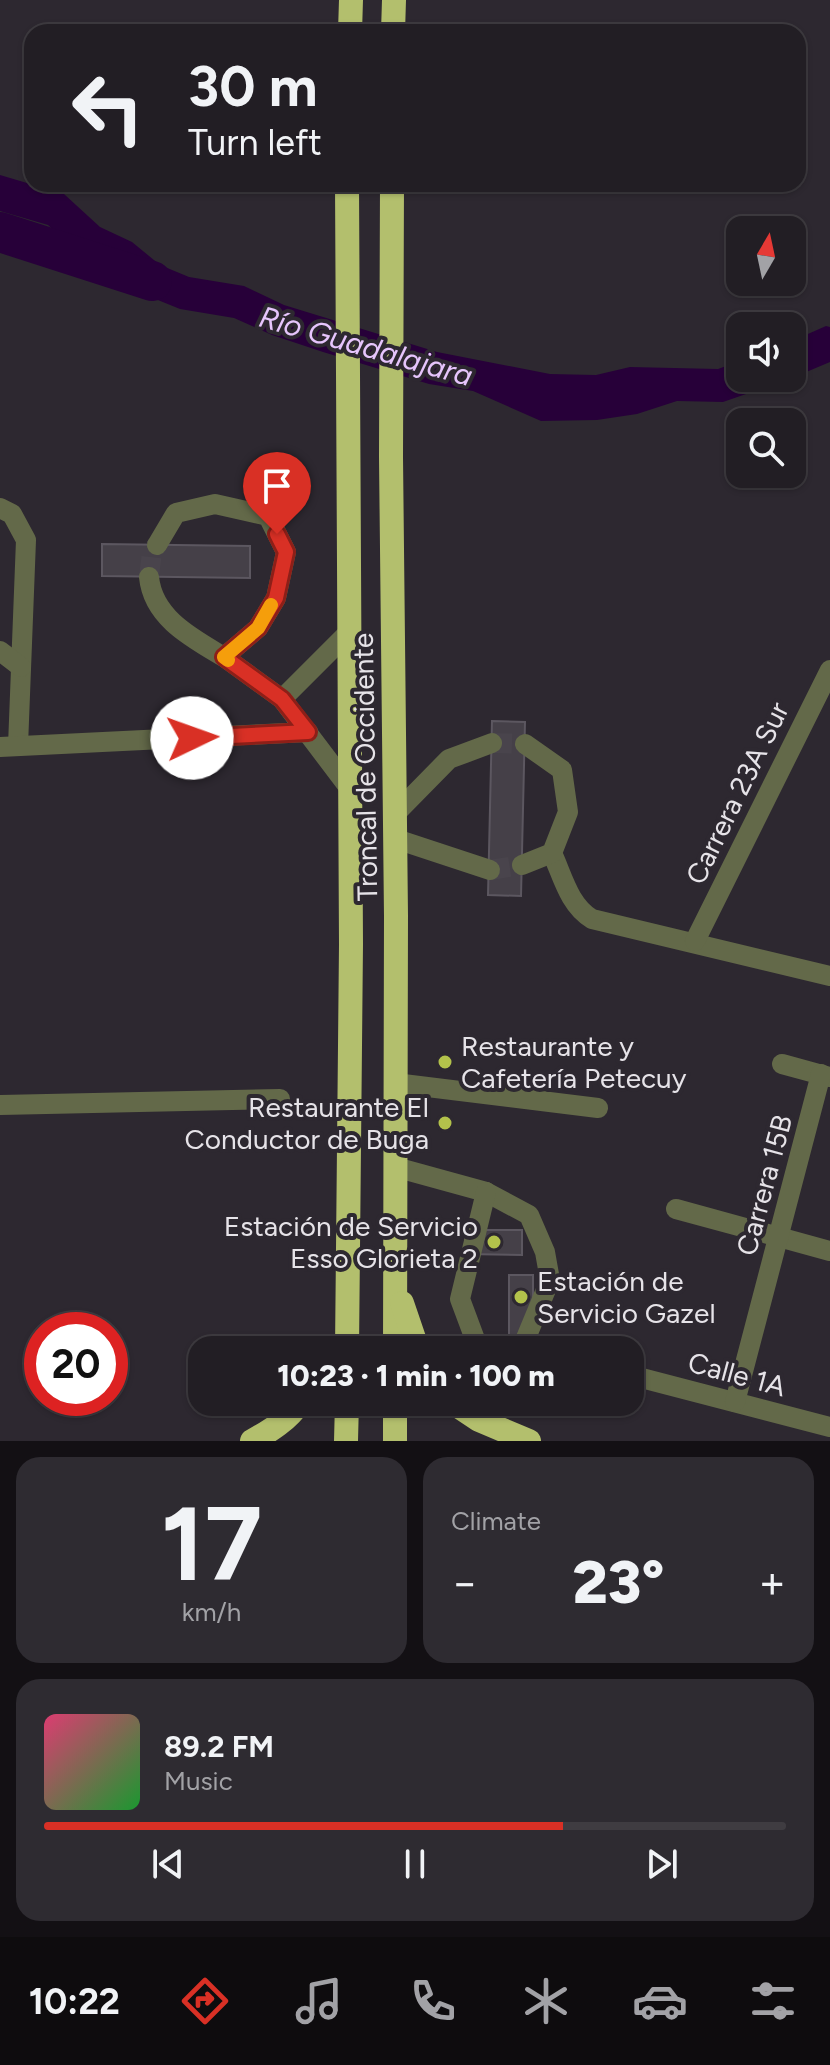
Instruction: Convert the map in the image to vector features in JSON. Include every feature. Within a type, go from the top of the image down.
[{"type":"highway","points":[[350,24],[351,0]]},
{"type":"highway","points":[[393,24],[394,0]]},
{"type":"highway","name":"Troncal de Occidente","points":[[347,192],[350,631],[347,1336]]},
{"type":"highway","name":"Troncal de Occidente","points":[[392,192],[395,1336]]},
{"type":"highway","points":[[395,1278],[414,1336]]},
{"type":"highway","points":[[333,1336],[348,1290]]},
{"type":"highway","points":[[252,1441],[288,1416]]},
{"type":"highway","points":[[346,1441],[347,1416]]},
{"type":"highway","points":[[395,1416],[395,1441]]},
{"type":"highway","points":[[492,1416],[529,1441]]},
{"type":"street","points":[[157,545],[176,513],[215,504],[268,516],[286,552],[276,598],[258,628],[224,657]]},
{"type":"street","points":[[0,508],[12,514],[26,540],[21,667],[9,747],[308,732]]},
{"type":"street","points":[[149,577],[150,594],[178,630],[224,657],[282,699],[350,789]]},
{"type":"street","points":[[282,699],[350,631]]},
{"type":"street","points":[[0,651],[21,667]]},
{"type":"street","name":"Carrera 23A Sur","points":[[695,941],[830,670]]},
{"type":"street","points":[[490,870],[396,826],[449,759],[492,743]]},
{"type":"street","points":[[525,744],[562,770],[568,812],[552,853],[581,912],[592,919],[695,941],[830,976]]},
{"type":"street","points":[[522,865],[552,853]]},
{"type":"street","points":[[782,1064],[826,1075]]},
{"type":"street","name":"Carrera 15B","points":[[735,1402],[826,1075]]},
{"type":"street","points":[[395,1083],[598,1108]]},
{"type":"street","points":[[0,1105],[280,1099]]},
{"type":"street","points":[[395,1167],[486,1192],[529,1215],[545,1252],[550,1280],[527,1336]]},
{"type":"street","points":[[474,1336],[460,1299],[486,1192]]},
{"type":"street","points":[[676,1209],[830,1251]]},
{"type":"street","name":"Calle 1A","points":[[644,1379],[830,1427]]},
{"type":"water","points":[[0,175],[24,182],[24,192],[64,194],[100,227],[132,242],[160,265],[189,277],[244,286],[284,305],[437,352],[550,374],[596,375],[630,367],[718,369],[726,366],[726,392],[752,392],[723,402],[677,401],[637,414],[597,420],[541,421],[473,391],[429,384],[323,352],[234,318],[180,309],[143,294],[115,271],[81,255],[48,225],[0,211]]},
{"type":"water","points":[[830,327],[830,362],[806,372],[806,335]]},
{"type":"building","points":[[102,544],[250,546],[250,578],[102,576]]},
{"type":"building","points":[[492,721],[525,722],[521,896],[488,895]]},
{"type":"building","name":"Estación de Servicio Esso Glorieta 2","points":[[465,1230],[522,1230],[522,1255],[465,1254]]},
{"type":"building","name":"Estación de Servicio Gazel","points":[[509,1275],[533,1275],[533,1336],[509,1336]]},
{"type":"waterway","name":"Río Guadalajara","points":[[0,232],[152,281]]},
{"type":"tunnel","points":[[149,577],[152,552],[157,545]]},
{"type":"tunnel","points":[[492,743],[525,744]]},
{"type":"tunnel","points":[[490,870],[522,865]]},
{"type":"slow traffic","points":[[228,660],[224,657],[258,628],[271,605]]},
{"type":"place","name":"Restaurante y Cafetería Petecuy","points":[[445,1062]]},
{"type":"place","name":"Restaurante El Conductor de Buga","points":[[445,1123]]},
{"type":"place","name":"Estación de Servicio Esso Glorieta 2","points":[[494,1242]]},
{"type":"place","name":"Estación de Servicio Gazel","points":[[521,1297]]},
{"type":"route","points":[[192,738],[308,732],[282,699],[224,657],[258,628],[276,598],[286,552],[277,534]]}]
